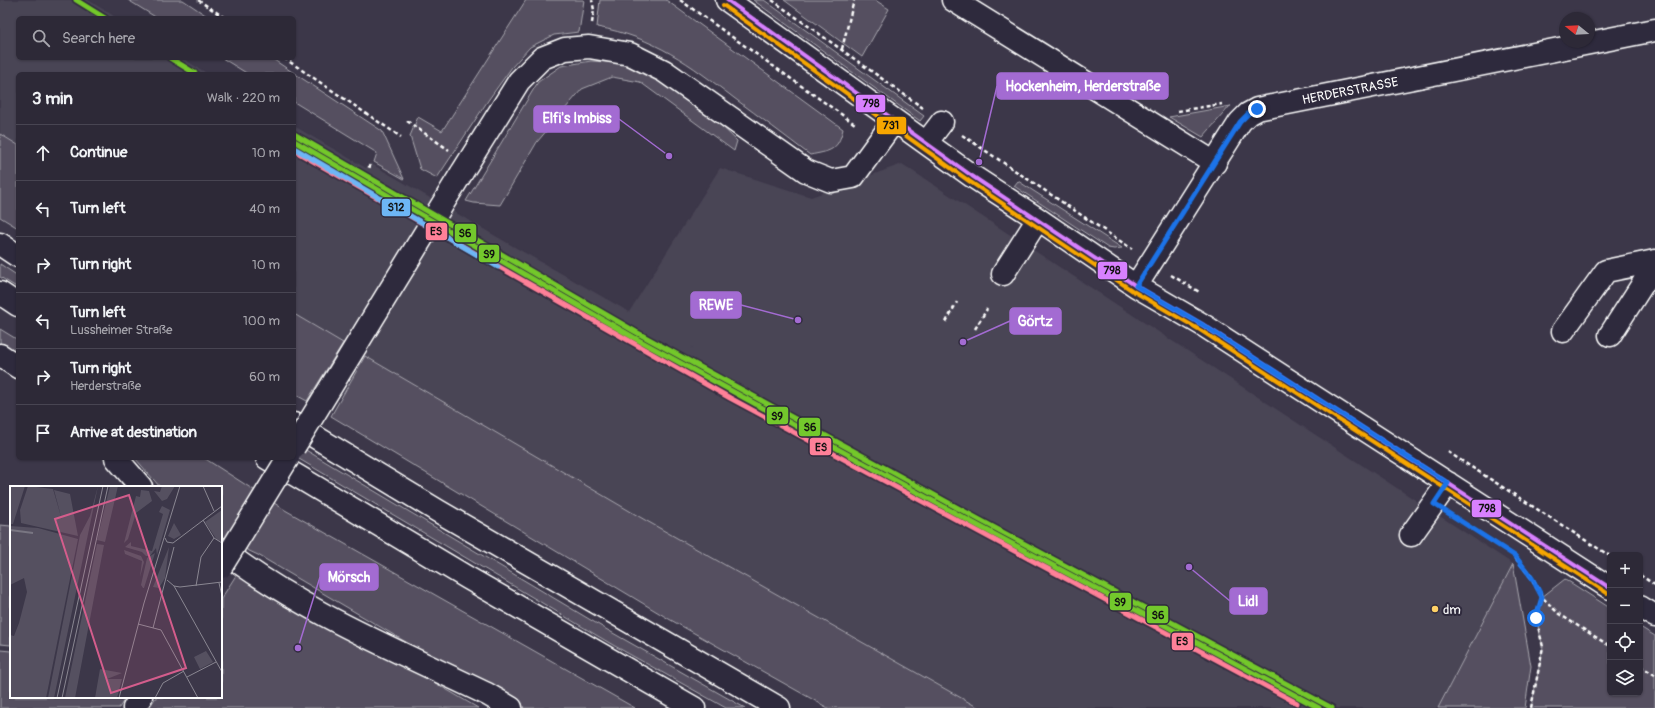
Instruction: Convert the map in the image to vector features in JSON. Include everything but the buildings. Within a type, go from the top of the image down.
[{"type":"main road","points":[[727,0],[972,176],[1136,286],[1203,325],[1607,586]]},
{"type":"main road","points":[[953,0],[1142,116],[1215,163]]},
{"type":"main road","name":"HERDERSTRASSE","points":[[1136,286],[1240,122],[1248,114],[1257,109],[1655,30]]},
{"type":"main road","points":[[296,444],[519,81],[542,58],[565,49],[588,47],[630,54],[664,71],[806,171],[830,181],[853,177],[894,121]]},
{"type":"main road","points":[[926,143],[942,122]]},
{"type":"main road","points":[[1003,274],[1038,219]]},
{"type":"main road","points":[[0,244],[16,255]]},
{"type":"main road","points":[[1563,331],[1606,271],[1655,261]]},
{"type":"main road","points":[[1610,335],[1655,265]]},
{"type":"main road","points":[[0,293],[16,304]]},
{"type":"main road","points":[[0,355],[16,366]]},
{"type":"main road","points":[[296,425],[438,511],[779,708]]},
{"type":"main road","points":[[118,460],[140,486]]},
{"type":"main road","points":[[270,460],[468,578],[694,708]]},
{"type":"main road","points":[[222,565],[287,460]]},
{"type":"main road","points":[[1411,535],[1448,483]]},
{"type":"main road","points":[[222,550],[238,562],[313,609],[486,701],[511,708]]},
{"type":"main road","points":[[1643,609],[1655,616]]},
{"type":"main road","points":[[134,708],[140,698]]},
{"type":"path","points":[[198,0],[222,16]]},
{"type":"path","points":[[680,0],[879,141]]},
{"type":"path","points":[[842,49],[854,0]]},
{"type":"path","points":[[287,60],[401,137]]},
{"type":"path","points":[[1142,116],[1240,102],[1257,109]]},
{"type":"path","points":[[406,121],[454,153]]},
{"type":"path","points":[[946,322],[957,302]]},
{"type":"path","points":[[975,329],[987,309]]},
{"type":"path","points":[[1515,556],[1532,578],[1542,597],[1559,614],[1607,644]]},
{"type":"path","points":[[1643,577],[1655,585]]},
{"type":"path","points":[[1531,708],[1543,647],[1536,618],[1542,597]]},
{"type":"path","points":[[1643,668],[1655,675]]},
{"type":"shaded area","points":[[0,0],[88,0],[114,16],[16,16],[16,60],[185,60],[205,72],[16,72],[16,144],[0,134]]},
{"type":"shaded area","points":[[128,0],[183,0],[207,16],[154,16]]},
{"type":"shaded area","points":[[526,0],[584,0],[579,32],[554,35],[530,47],[512,67],[489,99],[437,178],[420,169],[410,136],[418,117],[442,131]]},
{"type":"shaded area","points":[[600,0],[666,0],[843,129],[839,142],[828,151],[810,155],[686,63],[654,45],[617,32],[597,27]]},
{"type":"shaded area","points":[[753,0],[764,0],[924,116],[920,121]]},
{"type":"shaded area","points":[[784,0],[875,0],[889,9],[862,57]]},
{"type":"shaded area","points":[[225,60],[274,60],[292,72],[245,72]]},
{"type":"shaded area","points":[[591,61],[622,63],[662,81],[699,104],[737,141],[734,151],[640,82],[612,77],[582,89],[537,142],[500,205],[466,201],[538,82],[561,66]]},
{"type":"shaded area","points":[[296,74],[382,131],[404,179],[374,162],[377,153],[296,103]]},
{"type":"shaded area","points":[[1230,106],[1203,137],[1169,117]]},
{"type":"shaded area","points":[[296,127],[366,168],[370,163],[629,312],[720,168],[811,197],[902,164],[1513,564],[1438,708],[979,708],[645,520],[296,315]]},
{"type":"shaded area","points":[[0,134],[16,144],[16,227],[0,217]]},
{"type":"shaded area","points":[[1018,181],[1122,248],[1108,248],[1014,186]]},
{"type":"shaded area","points":[[0,264],[16,275],[16,287],[0,277]]},
{"type":"shaded area","points":[[296,315],[343,343],[307,401],[296,395]]},
{"type":"shaded area","points":[[0,329],[16,339],[16,358],[0,347]]},
{"type":"shaded area","points":[[365,356],[645,520],[979,708],[828,708],[669,619],[331,416]]},
{"type":"shaded area","points":[[296,444],[604,628],[745,708],[726,708],[613,645],[296,457]]},
{"type":"shaded area","points":[[137,460],[207,460],[285,510],[635,708],[518,708],[258,555],[222,538],[222,486],[159,486]]},
{"type":"shaded area","points":[[0,525],[10,526],[10,645],[0,644]]},
{"type":"shaded area","points":[[1513,564],[1531,666],[1525,708],[1438,708]]},
{"type":"shaded area","points":[[240,569],[478,708],[149,708],[155,698],[222,698],[222,597]]},
{"type":"shaded area","points":[[1565,579],[1607,606],[1607,696],[1643,696],[1643,629],[1655,636],[1655,708],[1531,708],[1543,647],[1536,618],[1542,597]]},
{"type":"shaded area","points":[[0,650],[10,651],[10,698],[125,698],[119,708],[0,708]]},
{"type":"transit line","name":"S6","points":[[76,0],[102,16]]},
{"type":"transit line","name":"798","points":[[727,0],[972,176],[1136,286],[1203,325],[1607,586]]},
{"type":"transit line","name":"731","points":[[723,5],[969,181],[1133,291],[1200,330],[1607,593]]},
{"type":"transit line","name":"S6","points":[[173,60],[193,72]]},
{"type":"transit line","name":"S6","points":[[296,135],[636,332],[980,520],[1332,708]]},
{"type":"transit line","name":"S9","points":[[296,142],[633,337],[977,525],[1319,708]]},
{"type":"transit line","name":"S12","points":[[296,149],[498,267]]},
{"type":"transit line","name":"ES","points":[[297,152],[730,398],[1297,703]]},
{"type":"place","name":"Elfi's Imbiss","points":[[669,156]]},
{"type":"place","name":"Hockenheim, Herderstraße","points":[[979,162]]},
{"type":"place","name":"REWE","points":[[798,320]]},
{"type":"place","name":"Görtz","points":[[963,342]]},
{"type":"place","name":"Lidl","points":[[1189,567]]},
{"type":"place","name":"dm","points":[[1435,609]]},
{"type":"place","name":"Mörsch","points":[[298,648]]},
{"type":"route","points":[[1257,109],[1248,114],[1240,122],[1136,286],[1203,325],[1448,483],[1434,504],[1515,556],[1532,578],[1542,597],[1536,618]]}]
